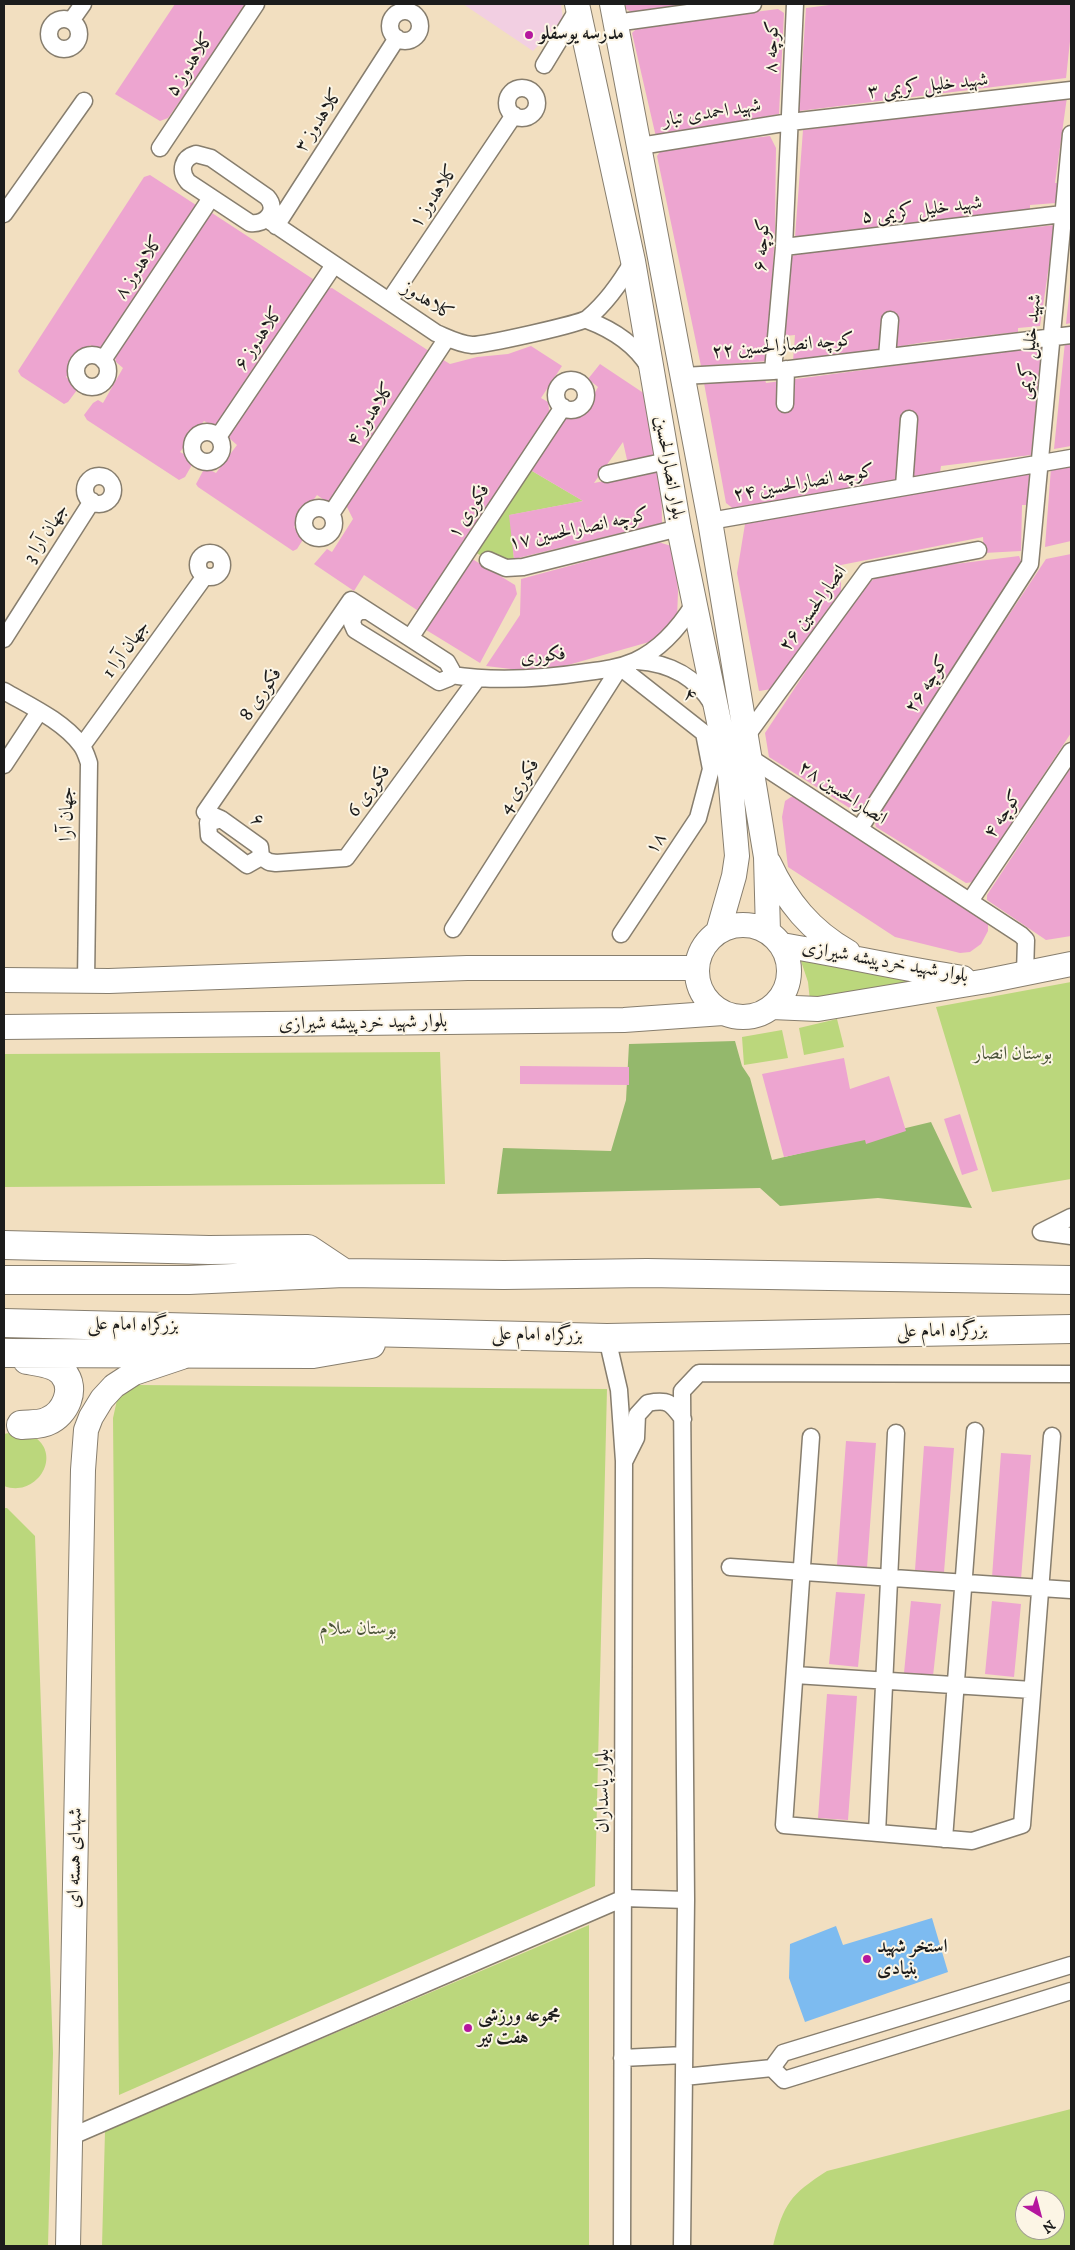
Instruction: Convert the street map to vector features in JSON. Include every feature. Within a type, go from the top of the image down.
[{"type":"highway","points":[[4,1245],[210,1250],[308,1249],[344,1273]]},
{"type":"highway","points":[[4,1280],[189,1280],[344,1273],[504,1275],[647,1273],[1071,1280]]},
{"type":"highway","name":"بزرگراه امام علی","points":[[4,1323],[607,1338],[1071,1328]]},
{"type":"highway","points":[[4,1355],[313,1354],[425,1334]]},
{"type":"highway","points":[[4,1355],[49,1364],[63,1373],[68,1385],[68,1399],[62,1412],[48,1422],[21,1425]]},
{"type":"street","points":[[71,21],[83,4]]},
{"type":"street","name":"کلاهدوز ۵","points":[[160,148],[256,4]]},
{"type":"street","points":[[613,14],[753,4]]},
{"type":"street","name":"کوچه ۸","points":[[790,122],[795,4]]},
{"type":"street","points":[[544,66],[578,6]]},
{"type":"street","name":"بلوار انصارالحسین","points":[[578,6],[633,261],[679,528],[730,775],[737,856],[734,876],[718,932]]},
{"type":"street","name":"بلوار انصارالحسین","points":[[613,14],[640,146],[710,521],[766,857],[775,938]]},
{"type":"street","name":"کلاهدوز ۳","points":[[272,222],[397,38]]},
{"type":"street","name":"شهید خلیل کریمی ۳","points":[[790,122],[1071,90]]},
{"type":"street","points":[[4,214],[84,101]]},
{"type":"street","name":"کلاهدوز ۱","points":[[389,301],[514,115]]},
{"type":"street","name":"شهید احمدی تبار","points":[[640,146],[790,122]]},
{"type":"street","name":"کوچه ۶","points":[[785,404],[779,370],[790,122]]},
{"type":"street","name":"شهید خلیل کریمی","points":[[1030,564],[1052,338],[1068,213],[1071,134]]},
{"type":"street","points":[[191,155],[206,155],[267,197],[272,206],[272,222],[250,223],[211,198],[185,178],[183,173],[184,163],[191,155]]},
{"type":"street","name":"کلاهدوز ۸","points":[[103,360],[211,198]]},
{"type":"street","name":"شهید خلیل کریمی ۵","points":[[784,248],[1068,213]]},
{"type":"street","name":"کلاهدوز","points":[[272,222],[389,301],[447,338],[459,343],[474,345],[491,343],[587,320]]},
{"type":"street","points":[[633,261],[616,289],[587,320],[604,326],[622,338],[643,358],[652,372]]},
{"type":"street","name":"کلاهدوز ۶","points":[[218,436],[334,265]]},
{"type":"street","points":[[887,357],[890,320]]},
{"type":"street","points":[[1052,338],[1071,335]]},
{"type":"street","name":"کلاهدوز ۴","points":[[331,514],[447,338]]},
{"type":"street","name":"کوچه انصارالحسین ۲۲","points":[[683,376],[779,370],[1052,338]]},
{"type":"street","name":"فکوری ۱","points":[[410,638],[563,407]]},
{"type":"street","points":[[904,486],[908,419]]},
{"type":"street","name":"کوچه انصارالحسین ۲۴","points":[[710,521],[1071,458]]},
{"type":"street","points":[[607,474],[667,460]]},
{"type":"street","name":"جهان آرا 3","points":[[4,639],[92,501]]},
{"type":"street","name":"کوچه انصارالحسین ۱۷","points":[[488,560],[506,568],[523,567],[679,528]]},
{"type":"street","name":"انصارالحسین ۲۶","points":[[747,748],[867,571],[978,550]]},
{"type":"street","name":"کوچه ۲۶","points":[[860,828],[1030,564]]},
{"type":"street","name":"جهان آرا 1","points":[[82,746],[205,576]]},
{"type":"street","name":"فکوری 8","points":[[221,819],[205,812],[351,600],[367,611]]},
{"type":"street","name":"فکوری","points":[[367,611],[357,612],[352,619],[353,626],[358,632],[439,682],[446,680],[451,675],[477,679],[549,678],[620,667],[637,661],[662,644],[694,604]]},
{"type":"street","points":[[367,611],[447,662],[451,668],[451,675]]},
{"type":"street","name":"فکوری","points":[[637,661],[667,665],[700,688],[715,708]]},
{"type":"street","name":"۴","points":[[620,667],[704,733],[711,770]]},
{"type":"street","name":"فکوری 4","points":[[453,929],[620,667]]},
{"type":"street","name":"فکوری 6","points":[[261,857],[276,863],[346,858],[477,679]]},
{"type":"street","points":[[4,691],[40,712],[70,734],[82,746]]},
{"type":"street","points":[[4,765],[40,712]]},
{"type":"street","name":"جهان آرا","points":[[82,746],[89,763],[86,981]]},
{"type":"street","name":"انصارالحسین ۲۸","points":[[747,748],[860,828],[970,900],[1026,940],[1025,973]]},
{"type":"street","name":"کوچه ۴","points":[[970,900],[1071,751]]},
{"type":"street","name":"۱۸","points":[[621,934],[698,818],[711,770]]},
{"type":"street","name":"۶","points":[[221,819],[208,823],[209,836],[247,865],[261,857]]},
{"type":"street","points":[[766,857],[777,881],[790,902],[809,924],[825,938],[859,958]]},
{"type":"street","points":[[734,925],[752,925],[775,938],[786,953],[790,973],[785,992],[772,1007],[763,1012],[743,1017],[723,1013],[708,1002],[699,986],[697,968],[703,948],[718,932],[734,925]]},
{"type":"street","name":"بلوار شهید خردپیشه شیرازی","points":[[775,938],[914,971],[988,981]]},
{"type":"street","name":"بلوار شهید خردپیشه شیرازی","points":[[772,1007],[818,1009],[988,981],[1071,964]]},
{"type":"street","points":[[4,980],[86,981],[467,968],[697,968]]},
{"type":"street","name":"بلوار شهید خردپیشه شیرازی","points":[[4,1027],[624,1020],[723,1013]]},
{"type":"street","points":[[1071,1217],[1040,1232],[1071,1236]]},
{"type":"street","name":"بلوار پاسداران","points":[[607,1338],[619,1390],[624,1461],[622,2246]]},
{"type":"street","name":"شهدای هسته ای","points":[[68,2246],[83,1470],[86,1430],[91,1416],[114,1386],[134,1373],[190,1354]]},
{"type":"street","points":[[682,2246],[686,1900],[682,1390],[699,1373],[1071,1374]]},
{"type":"street","points":[[624,1461],[636,1438],[637,1415],[648,1403],[666,1401],[673,1405],[683,1419]]},
{"type":"street","points":[[944,1839],[975,1431]]},
{"type":"street","points":[[877,1833],[896,1433]]},
{"type":"street","points":[[811,1437],[784,1825],[972,1841],[1022,1825],[1052,1436]]},
{"type":"street","points":[[730,1567],[1071,1590]]},
{"type":"street","points":[[795,1675],[1032,1690]]},
{"type":"street","points":[[70,2137],[624,1898],[686,1900]]},
{"type":"street","points":[[684,2077],[772,2068],[783,2053],[1071,1965]]},
{"type":"street","points":[[772,2068],[784,2080],[1071,1991]]},
{"type":"street","points":[[622,2058],[684,2055]]},
{"type":"shaded area","name":"مدرسه یوسفلو","points":[[463,4],[561,4],[563,19],[533,51]]},
{"type":"green space","points":[[527,468],[583,501],[510,515],[514,559],[492,562],[473,551]]},
{"type":"green space","points":[[798,952],[912,981],[903,987],[810,1001],[808,982]]},
{"type":"green space","name":"بوستان انصار","points":[[1071,982],[1071,1179],[992,1192],[936,1007]]},
{"type":"green space","points":[[837,1019],[844,1047],[804,1055],[799,1028]]},
{"type":"green space","points":[[782,1030],[788,1058],[744,1065],[742,1037]]},
{"type":"green space","points":[[735,1041],[742,1066],[750,1078],[772,1160],[931,1122],[972,1208],[878,1198],[780,1206],[760,1188],[497,1194],[503,1148],[611,1151],[626,1100],[629,1044]]},
{"type":"green space","points":[[440,1052],[445,1184],[4,1187],[4,1054]]},
{"type":"green space","name":"بوستان سلام","points":[[137,1385],[607,1389],[595,1886],[119,2095],[113,1418],[117,1400]]},
{"type":"green space","points":[[18,1431],[36,1438],[43,1446],[46,1456],[45,1465],[35,1481],[26,1486],[15,1488],[4,1486],[4,1434]]},
{"type":"green space","points":[[4,1508],[7,1508],[35,1536],[53,2053],[48,2246],[4,2246]]},
{"type":"green space","name":"مجموعه ورزشی هفت تیر","points":[[589,1925],[589,2246],[102,2246],[105,2131]]},
{"type":"green space","points":[[1071,2109],[1071,2246],[773,2246],[785,2210],[790,2201],[804,2187],[827,2171]]},
{"type":"water","name":"استخر شهید بنیادی","points":[[932,1918],[948,1972],[805,2022],[789,1978],[790,1944],[836,1926],[843,1945]]},
{"type":"building","points":[[175,4],[249,4],[168,118],[160,121],[115,94]]},
{"type":"building","points":[[625,4],[694,5],[635,14],[626,9]]},
{"type":"building","points":[[837,4],[1071,4],[1071,32],[1066,78],[799,111],[806,8]]},
{"type":"building","points":[[778,9],[784,13],[779,114],[656,137],[632,33],[638,27]]},
{"type":"building","points":[[1067,97],[1055,183],[1058,183],[1056,203],[1030,205],[1030,210],[795,237],[803,130]]},
{"type":"building","points":[[770,136],[776,148],[775,228],[768,361],[701,366],[657,156],[662,149]]},
{"type":"building","points":[[150,175],[196,205],[197,211],[106,348],[99,350],[90,345],[66,377],[76,385],[77,390],[68,402],[64,404],[21,376],[18,371],[144,177]]},
{"type":"building","points":[[212,213],[316,281],[216,427],[204,421],[180,452],[191,458],[193,463],[185,477],[179,480],[87,420],[84,415],[93,403],[98,400],[103,403],[123,368],[116,362],[115,356],[205,216]]},
{"type":"building","points":[[1055,225],[1040,326],[1018,328],[1018,332],[925,342],[890,348],[885,351],[793,361],[795,335],[785,336],[792,256],[807,252]]},
{"type":"building","points":[[1070,283],[1071,323],[1066,324],[1069,296]]},
{"type":"building","points":[[332,288],[429,351],[333,500],[327,502],[317,495],[294,527],[304,538],[297,549],[293,551],[196,484],[203,471],[210,470],[216,473],[237,445],[227,436],[324,289]]},
{"type":"building","points":[[1071,341],[1071,446],[1054,449],[1065,342]]},
{"type":"building","points":[[531,346],[562,366],[541,398],[548,402],[550,415],[423,614],[364,575],[354,591],[314,564],[327,549],[332,552],[353,519],[346,505],[440,358],[450,364],[477,357],[508,354]]},
{"type":"building","points":[[1042,346],[1031,455],[941,466],[940,473],[735,510],[726,503],[704,383],[765,379],[766,383]]},
{"type":"building","points":[[600,364],[645,394],[648,409],[646,412],[659,459],[628,464],[623,442],[594,483],[661,470],[662,523],[514,559],[509,515],[583,501],[527,468],[560,418],[572,419],[587,407],[598,387],[588,379]]},
{"type":"building","points":[[1071,465],[1071,541],[1045,547],[1051,468]]},
{"type":"building","points":[[1030,471],[1029,505],[1022,505],[1021,551],[984,553],[983,537],[841,565],[841,597],[778,688],[759,691],[737,573],[745,524]]},
{"type":"building","points":[[658,542],[675,547],[678,592],[677,619],[649,642],[554,669],[528,671],[486,666],[520,615],[521,579]]},
{"type":"building","points":[[1071,554],[1071,733],[973,882],[966,883],[876,827],[874,818],[1046,559]]},
{"type":"building","points":[[1019,556],[1023,566],[859,814],[769,757],[765,733],[861,588],[883,573]]},
{"type":"building","points":[[469,557],[515,585],[517,594],[480,663],[423,628]]},
{"type":"building","points":[[1071,767],[1071,936],[1046,940],[987,900],[987,895]]},
{"type":"building","points":[[791,797],[796,797],[988,920],[988,931],[981,944],[970,952],[960,953],[895,937],[788,867],[782,817],[785,801]]},
{"type":"building","points":[[844,1058],[850,1089],[889,1076],[906,1131],[866,1144],[865,1140],[784,1157],[762,1074]]},
{"type":"building","points":[[520,1066],[629,1067],[629,1085],[520,1084]]},
{"type":"building","points":[[960,1114],[978,1170],[962,1175],[944,1119]]},
{"type":"building","points":[[846,1441],[876,1443],[867,1567],[837,1565]]},
{"type":"building","points":[[924,1446],[954,1448],[944,1572],[915,1570]]},
{"type":"building","points":[[1001,1453],[1031,1455],[1021,1579],[992,1577]]},
{"type":"building","points":[[836,1592],[865,1594],[858,1667],[829,1664]]},
{"type":"building","points":[[911,1601],[941,1604],[933,1676],[904,1673]]},
{"type":"building","points":[[992,1601],[1021,1604],[1014,1677],[985,1674]]},
{"type":"building","points":[[827,1694],[857,1696],[848,1820],[818,1818]]},
{"type":"place","name":"مدرسه یوسفلو","points":[[529,35]]},
{"type":"place","name":"استخر شهید بنیادی","points":[[867,1959]]},
{"type":"place","name":"مجموعه ورزشی هفت تیر","points":[[468,2028]]}]
